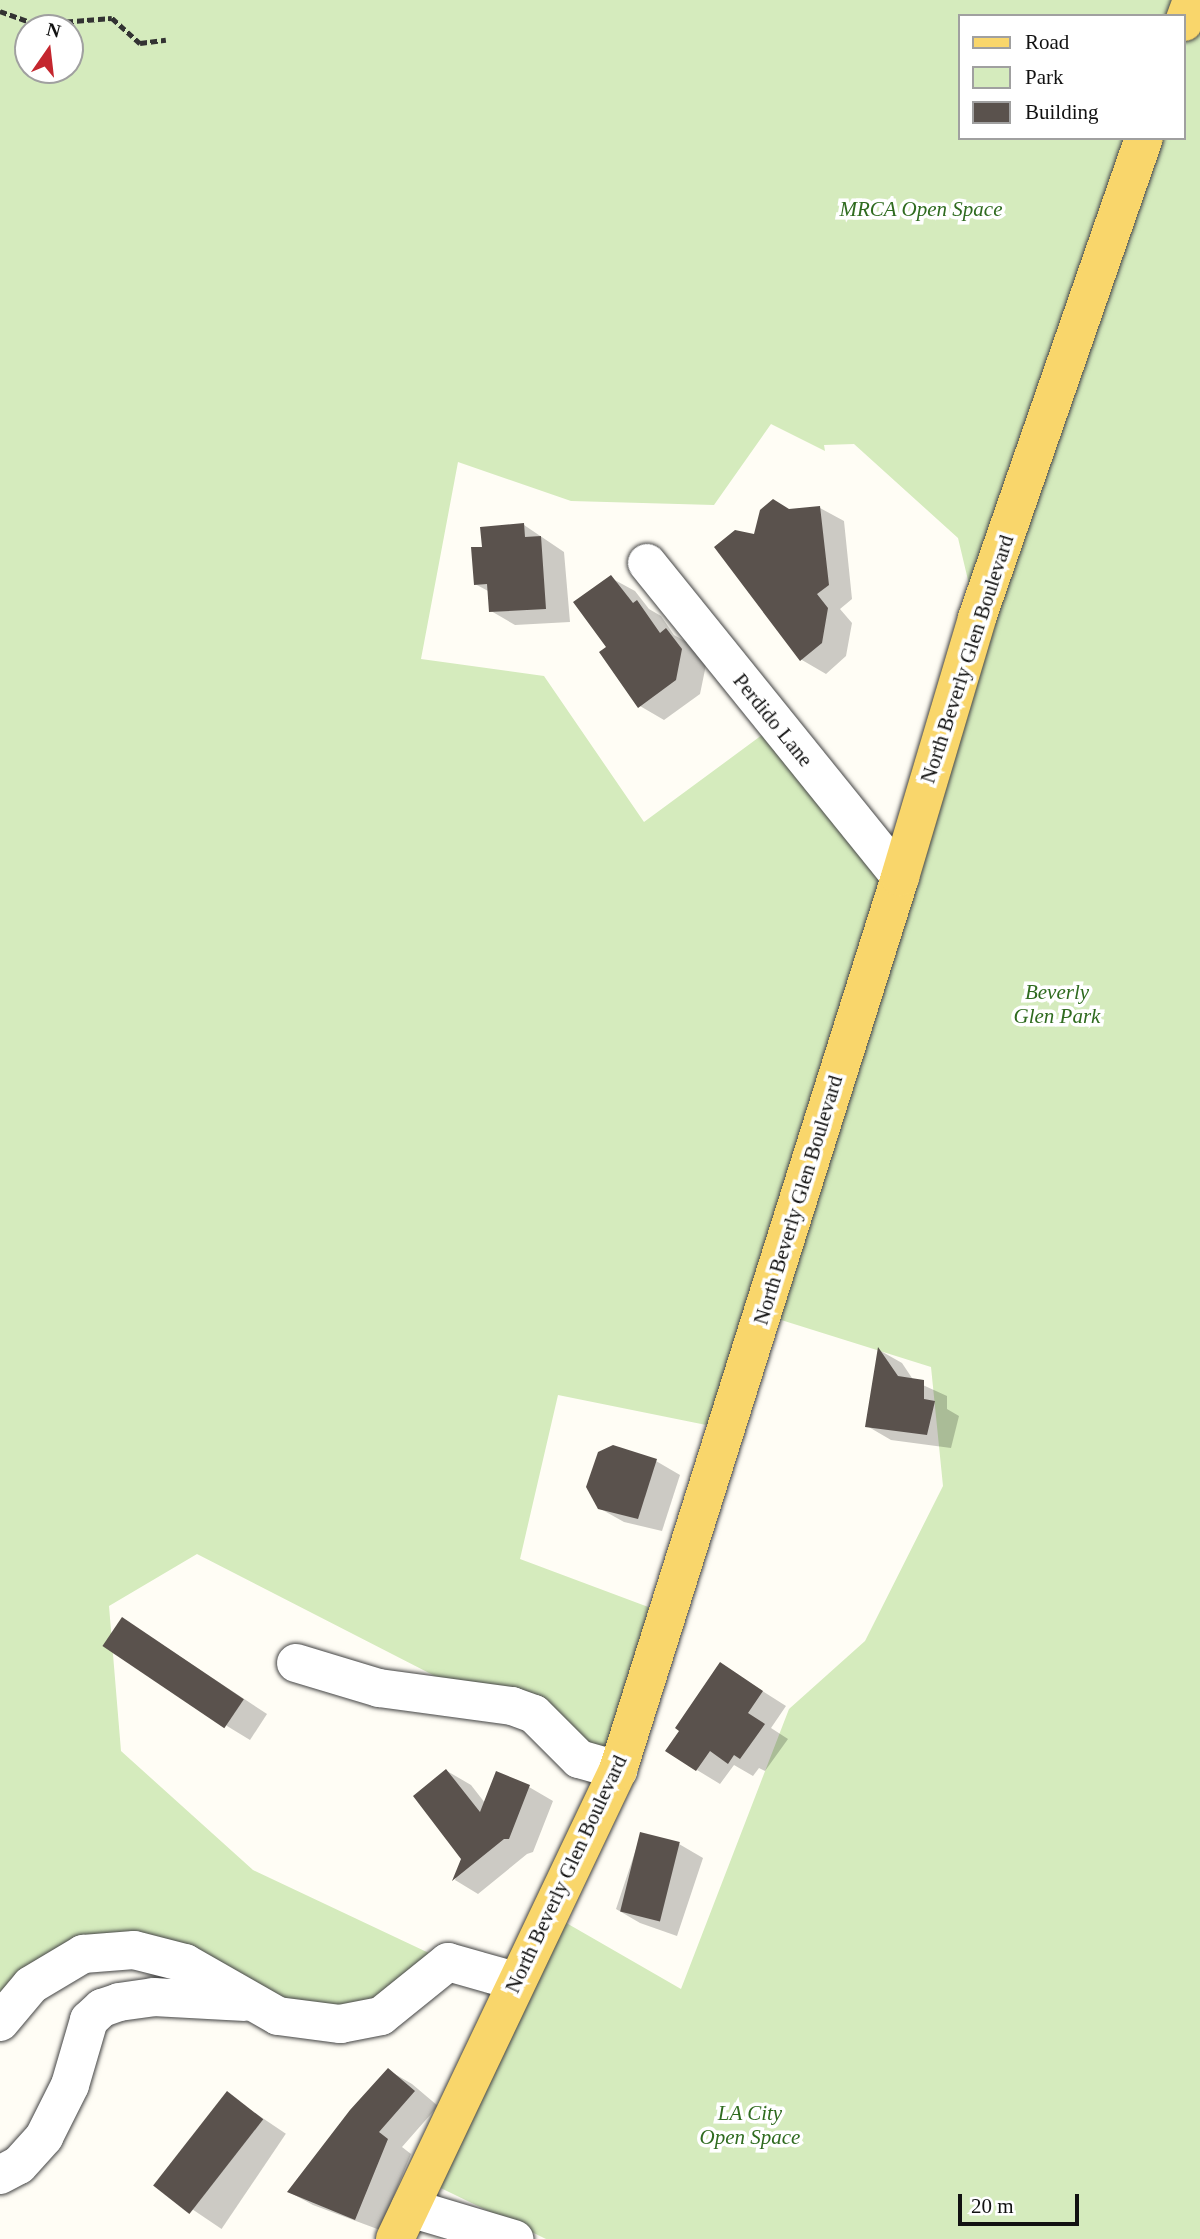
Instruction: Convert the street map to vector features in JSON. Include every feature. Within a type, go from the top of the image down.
[{"type":"main road","points":[[1186,16],[1192,0]]},
{"type":"main road","name":"North Beverly Glen Boulevard","points":[[402,2223],[515,1981],[618,1770],[900,877],[977,618],[1143,140]]},
{"type":"street","name":"Perdido Lane","points":[[647,563],[900,877]]},
{"type":"street","points":[[296,1664],[379,1688],[512,1706],[534,1714],[579,1759],[618,1770]]},
{"type":"street","points":[[0,2022],[31,1985],[83,1954],[134,1950],[185,1964],[278,2015],[340,2024],[381,2016],[448,1962],[515,1981]]},
{"type":"street","points":[[0,2175],[19,2165],[44,2137],[70,2085],[89,2020],[102,2008],[119,2001],[154,1997],[254,2002]]},
{"type":"street","points":[[402,2223],[514,2239]]},
{"type":"path","points":[[0,11],[35,24],[112,18],[140,43],[166,40]]},
{"type":"green space","points":[[0,0],[1200,0],[1200,2239],[546,2239],[422,2179],[549,1913],[681,1989],[789,1709],[865,1641],[943,1486],[931,1367],[762,1314],[726,1429],[558,1395],[520,1559],[667,1614],[618,1770],[197,1554],[109,1606],[121,1751],[253,1870],[448,1962],[340,2024],[134,1950],[0,1997]],"holes":[[[771,424],[825,451],[824,445],[854,444],[958,538],[977,618],[900,876],[777,724],[644,822],[544,676],[421,659],[458,462],[571,501],[714,505]]]},
{"type":"building","points":[[773,499],[789,509],[820,506],[829,585],[817,594],[828,608],[822,643],[800,661],[714,547],[735,530],[754,534],[760,510]]},
{"type":"building","points":[[524,523],[525,537],[541,536],[546,609],[489,612],[487,584],[474,585],[471,547],[482,547],[480,527]]},
{"type":"building","points":[[611,575],[633,603],[637,600],[660,633],[666,628],[682,649],[676,680],[638,708],[599,652],[606,647],[573,602]]},
{"type":"building","points":[[878,1347],[898,1376],[924,1380],[924,1399],[935,1401],[927,1435],[865,1427]]},
{"type":"building","points":[[613,1445],[657,1459],[638,1519],[598,1509],[586,1487],[598,1452]]},
{"type":"building","points":[[122,1617],[244,1699],[224,1728],[102,1646]]},
{"type":"building","points":[[720,1662],[763,1691],[748,1713],[765,1724],[740,1759],[734,1755],[728,1764],[710,1751],[696,1771],[665,1751],[679,1731],[675,1728]]},
{"type":"building","points":[[446,1769],[480,1812],[496,1771],[530,1785],[509,1839],[504,1839],[452,1881],[461,1859],[413,1796]]},
{"type":"building","points":[[640,1832],[680,1842],[660,1921],[620,1912]]},
{"type":"building","points":[[388,2068],[415,2091],[379,2132],[388,2139],[355,2220],[287,2192],[350,2110]]},
{"type":"building","points":[[227,2091],[263,2119],[189,2214],[153,2186]]},
{"type":"park label","name":"MRCA Open Space","points":[[921,209]]},
{"type":"park label","name":"Beverly Glen Park","points":[[1057,1004]]},
{"type":"park label","name":"LA City Open Space","points":[[750,2125]]}]
